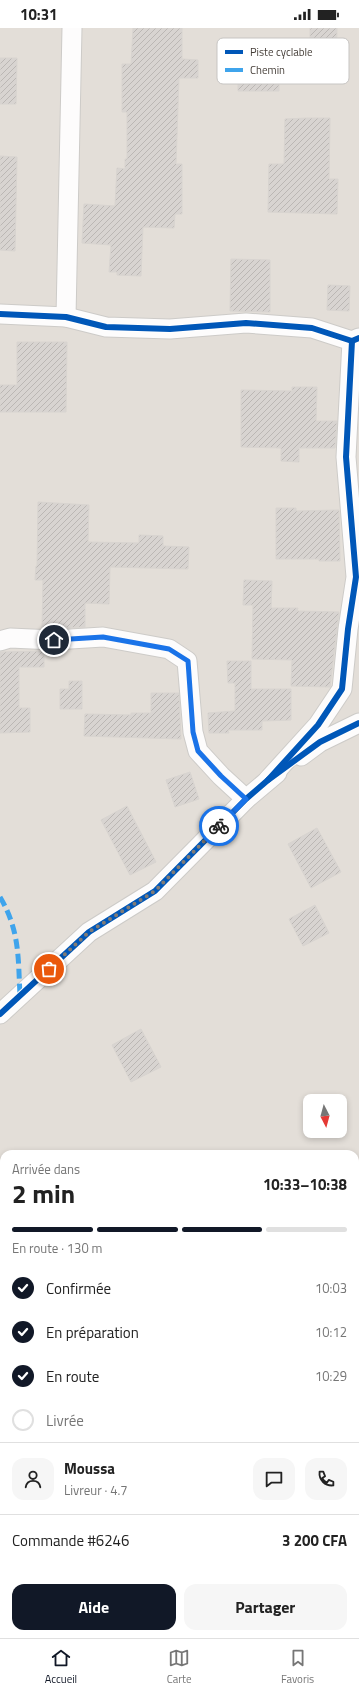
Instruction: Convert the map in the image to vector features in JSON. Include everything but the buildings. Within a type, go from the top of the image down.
[{"type":"street","points":[[66,317],[72,28]]},
{"type":"street","points":[[0,314],[66,317],[106,327],[170,329],[246,323],[312,328],[356,340],[346,457],[355,526],[356,577],[348,630],[342,690],[318,725],[268,780]]},
{"type":"street","points":[[0,641],[10,638],[54,640],[103,637],[169,649],[188,661],[193,732],[198,751],[221,776],[246,799]]},
{"type":"street","points":[[0,1014],[89,932],[155,891],[246,799],[268,780],[320,742],[359,723]]},
{"type":"shaded area","points":[[0,28],[359,28],[359,1150],[0,1150]]},
{"type":"marked path","points":[[0,897],[7,909],[15,933],[20,995]]},
{"type":"cycle path","points":[[0,314],[66,317],[106,327],[170,329],[246,323],[312,328],[352,341],[359,338]]},
{"type":"cycle path","points":[[268,780],[318,725],[342,689],[348,629],[356,577],[346,457],[352,341]]},
{"type":"cycle path","points":[[0,1014],[89,932],[155,891],[246,799],[268,780],[320,742],[359,723]]},
{"type":"way so far","points":[[49,969],[89,932],[155,891],[219,826]]},
{"type":"route","points":[[54,640],[103,637],[169,649],[188,661],[193,732],[198,751],[221,776],[246,799],[219,826]]}]
